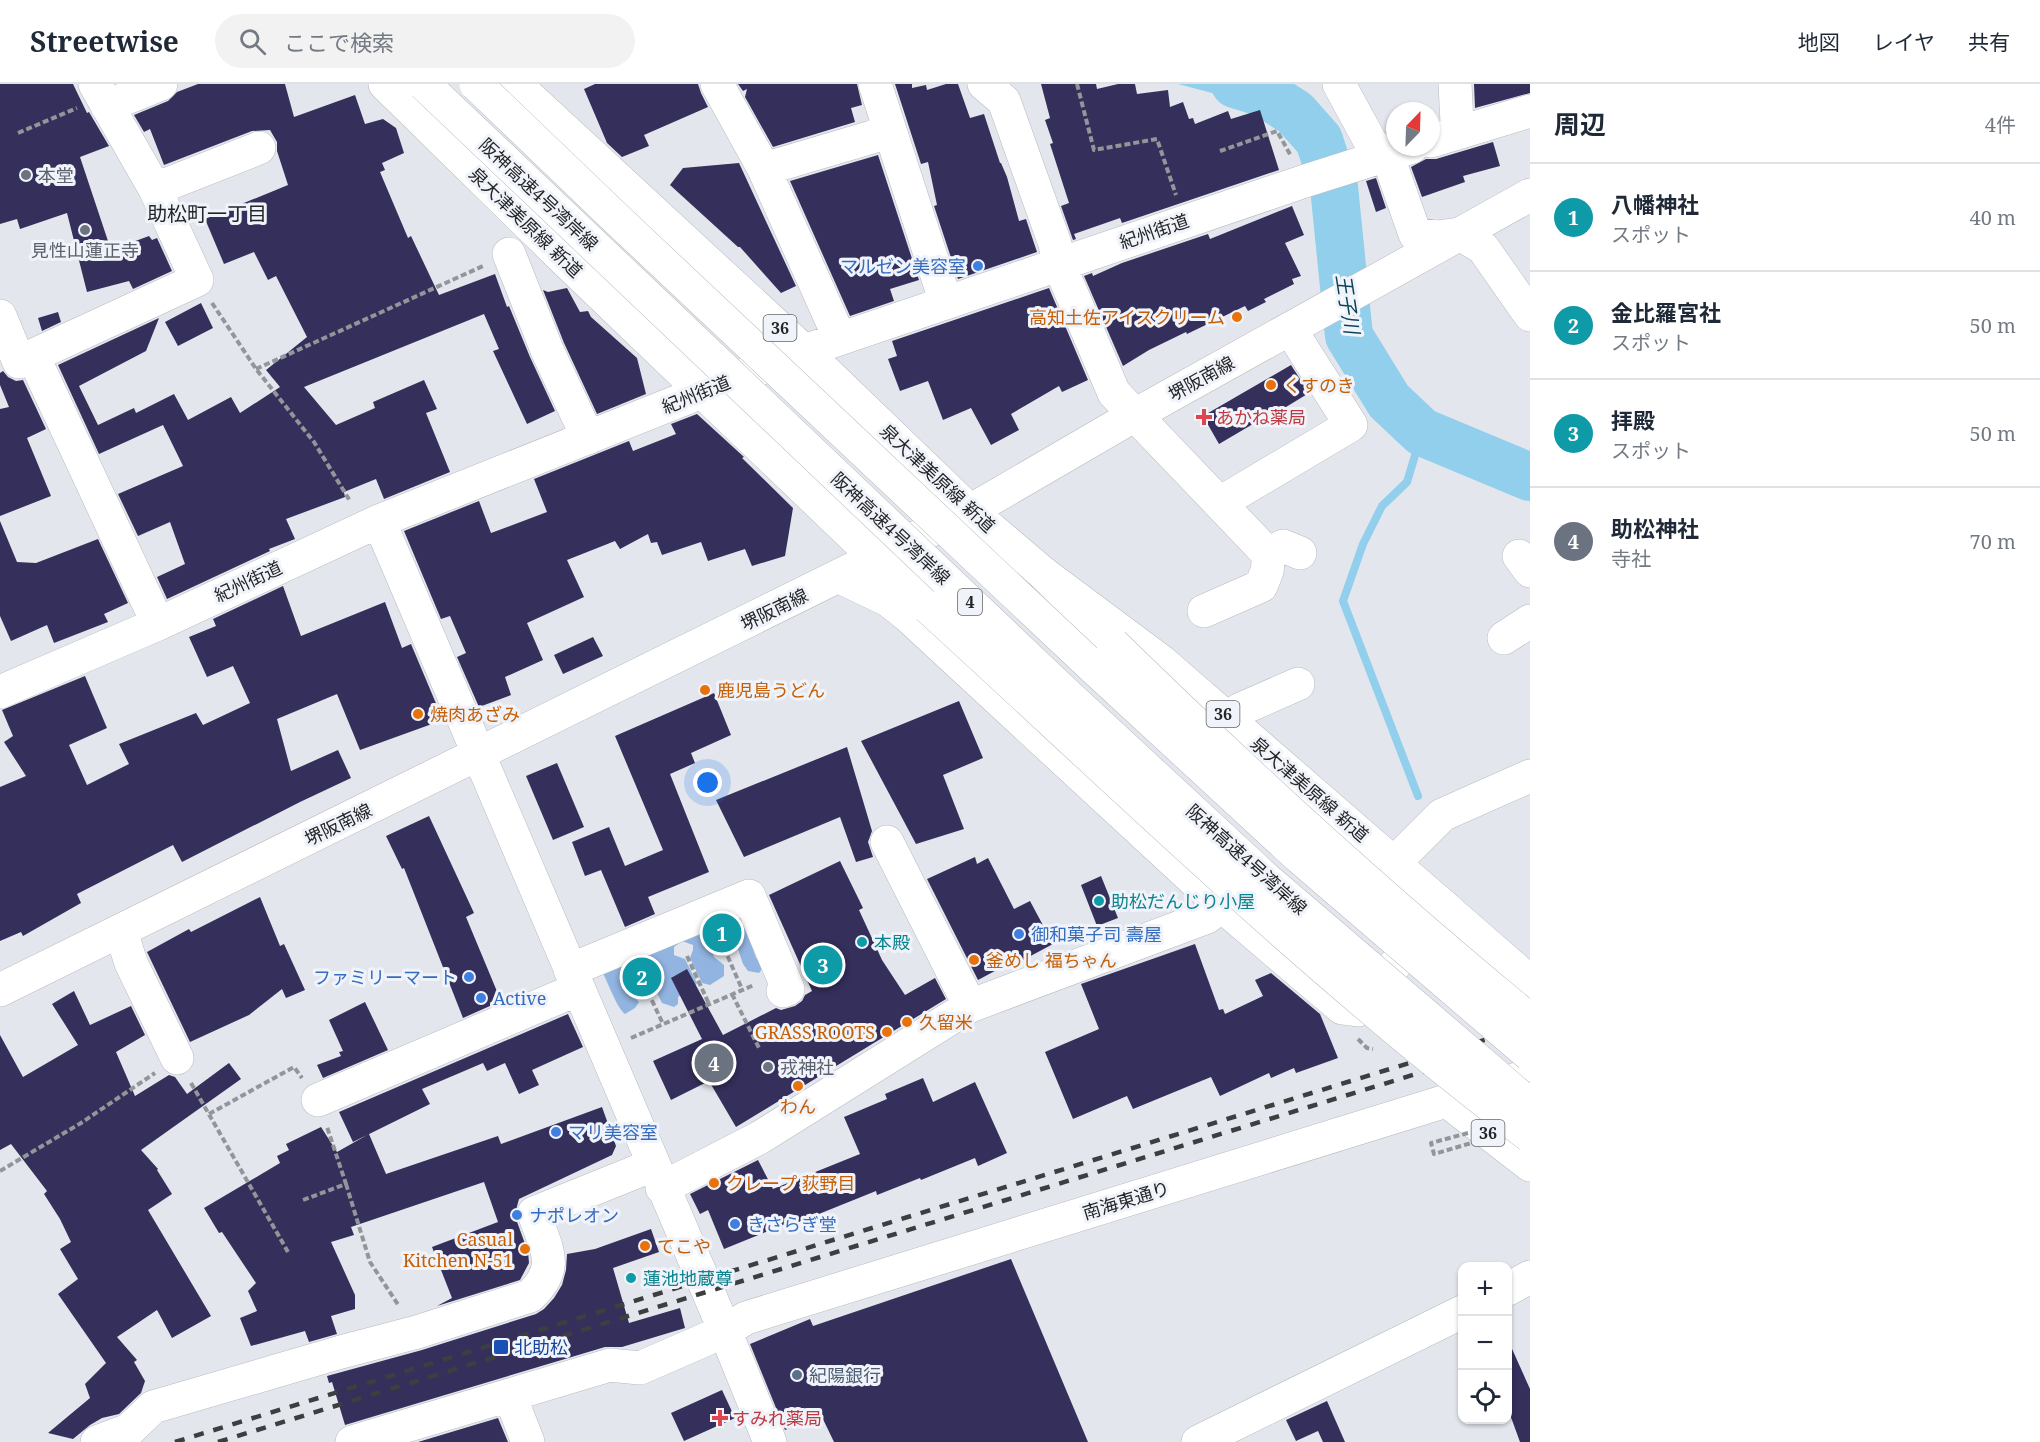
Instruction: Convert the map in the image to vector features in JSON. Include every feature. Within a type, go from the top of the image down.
[{"type":"main road","points":[[0,316],[19,362],[197,280],[155,189],[102,96],[161,84]]},
{"type":"main road","name":"泉大津美原線 新道","points":[[385,84],[701,391],[928,607],[1242,895],[1385,1019],[1530,1136]]},
{"type":"main road","name":"阪神高速4号湾岸線","points":[[424,84],[1064,692],[1231,846],[1530,1105]]},
{"type":"main road","name":"阪神高速4号湾岸線","points":[[476,84],[1094,668],[1298,856],[1530,1054]]},
{"type":"main road","name":"泉大津美原線 新道","points":[[515,84],[804,351],[970,511],[1044,574],[1162,662],[1395,862],[1530,982]]},
{"type":"main road","points":[[717,84],[764,169],[840,339]]},
{"type":"main road","points":[[875,84],[946,303]]},
{"type":"main road","points":[[984,84],[1004,101],[1055,244],[1059,264],[1114,393],[1220,503],[1285,554],[1267,571],[1262,586],[1204,611]]},
{"type":"main road","points":[[1339,84],[1370,141],[1390,163],[1416,234],[1437,237],[1460,234],[1483,248],[1530,315]]},
{"type":"main road","points":[[1446,137],[1457,123],[1455,84]]},
{"type":"main road","points":[[1446,137],[1530,111]]},
{"type":"main road","points":[[764,169],[889,132]]},
{"type":"main road","points":[[155,189],[260,148]]},
{"type":"main road","name":"紀州街道","points":[[0,692],[158,624],[372,524],[804,351],[1305,180],[1384,156]]},
{"type":"main road","name":"堺阪南線","points":[[0,990],[970,511],[1135,415],[1530,195]]},
{"type":"main road","points":[[509,254],[547,350],[588,438]]},
{"type":"main road","points":[[1220,503],[1351,425],[1304,321]]},
{"type":"main road","points":[[33,356],[158,624]]},
{"type":"main road","points":[[372,524],[478,754],[770,1442]]},
{"type":"main road","points":[[1044,574],[1216,745],[1478,978],[1530,1020]]},
{"type":"main road","points":[[840,577],[888,600],[903,612],[1222,906],[1342,1008],[1358,1010],[1443,906]]},
{"type":"main road","points":[[1227,718],[1241,709],[1298,684]]},
{"type":"main road","points":[[1395,862],[1442,815],[1530,776]]},
{"type":"main road","points":[[887,842],[970,1006]]},
{"type":"main road","points":[[318,1100],[749,896],[788,989],[773,986]]},
{"type":"main road","points":[[97,1442],[129,1430],[153,1407],[417,1332],[530,1296],[543,1282],[548,1274],[549,1266],[547,1251],[534,1213],[658,1177],[759,1138],[970,1006],[1207,917],[1222,906]]},
{"type":"main road","points":[[121,931],[130,963],[177,1058]]},
{"type":"main road","name":"南海東通り","points":[[352,1442],[610,1365],[640,1368],[725,1332],[746,1317],[1530,1075]]},
{"type":"main road","name":"36","points":[[1447,1101],[1530,1165]]},
{"type":"main road","points":[[1512,1287],[1530,1278]]},
{"type":"main road","points":[[1198,1442],[1458,1314]]},
{"type":"main road","points":[[510,1396],[528,1442]]},
{"type":"path","points":[[1077,84],[1094,150],[1157,139],[1185,221]]},
{"type":"path","points":[[18,133],[102,96]]},
{"type":"path","points":[[1220,151],[1277,131],[1305,180]]},
{"type":"path","points":[[256,369],[509,254]]},
{"type":"path","points":[[197,280],[256,369],[314,441],[372,524]]},
{"type":"path","points":[[724,948],[742,989]]},
{"type":"path","points":[[687,956],[710,1004]]},
{"type":"path","points":[[622,1042],[742,989],[773,986]]},
{"type":"path","points":[[648,992],[663,1024]]},
{"type":"path","points":[[732,994],[759,1048]]},
{"type":"path","points":[[0,1171],[81,1123],[177,1058],[288,1252]]},
{"type":"path","points":[[209,1114],[294,1067],[318,1100],[370,1262],[417,1332]]},
{"type":"path","points":[[1468,1133],[1431,1143],[1434,1154],[1491,1137]]},
{"type":"path","points":[[303,1200],[346,1184]]},
{"type":"shaded area","points":[[1178,84],[1255,84],[1261,106]]},
{"type":"shaded area","points":[[739,906],[756,958],[760,961],[762,969],[759,973],[748,971],[737,946],[740,944],[731,914]]},
{"type":"shaded area","points":[[704,926],[714,957],[724,965],[724,976],[710,985],[702,983],[690,958],[693,945],[682,941],[674,947],[674,955],[685,959],[696,985],[678,997],[678,1004],[674,1007],[662,1003],[657,993],[662,987],[652,957],[648,955],[622,966],[621,970],[632,995],[639,1002],[635,1008],[625,1014],[618,1006],[601,970]]},
{"type":"building","points":[[0,84],[73,84],[87,113],[89,112],[109,146],[80,157],[111,250],[149,236],[152,240],[157,238],[172,271],[133,289],[129,281],[87,292],[67,213],[20,229],[17,219],[0,224]]},
{"type":"building","points":[[198,84],[285,84],[294,117],[355,95],[365,124],[383,119],[396,128],[404,153],[382,163],[385,170],[380,172],[408,238],[411,236],[439,295],[495,274],[507,307],[509,306],[555,411],[527,424],[493,351],[499,349],[484,314],[304,387],[336,425],[375,408],[373,402],[424,380],[437,409],[426,413],[450,472],[384,499],[376,479],[344,492],[345,497],[286,519],[295,539],[269,549],[270,551],[167,599],[157,577],[185,564],[170,522],[138,536],[118,494],[183,466],[163,425],[99,454],[58,365],[159,318],[146,351],[79,386],[98,425],[134,408],[136,413],[174,394],[188,420],[231,397],[240,413],[280,387],[266,370],[307,337],[276,276],[268,280],[254,252],[224,264],[205,219],[288,185],[277,151],[277,142],[270,130],[252,131],[164,165],[150,129],[144,132],[134,115],[168,101],[177,92]]},
{"type":"building","points":[[595,84],[698,84],[708,107],[644,135],[649,146],[622,157],[607,143],[584,89]]},
{"type":"building","points":[[738,84],[857,84],[862,105],[851,108],[855,122],[773,147],[745,97],[747,89],[743,91]]},
{"type":"building","points":[[895,84],[912,84],[912,88],[926,85],[927,90],[946,84],[958,84],[970,118],[984,114],[1007,177],[1019,221],[1026,219],[1037,252],[958,279],[934,206],[937,205],[928,162],[921,164]]},
{"type":"building","points":[[1041,84],[1096,84],[1097,89],[1118,84],[1135,84],[1137,94],[1168,90],[1170,107],[1183,102],[1189,119],[1193,118],[1195,124],[1228,111],[1231,119],[1260,110],[1279,170],[1122,223],[1120,218],[1074,234],[1076,239],[1073,240],[1061,206],[1069,203],[1050,144],[1053,143],[1045,120],[1050,118]]},
{"type":"building","points":[[1474,84],[1530,84],[1530,93],[1475,108]]},
{"type":"building","points":[[1493,142],[1500,166],[1463,176],[1465,182],[1422,197],[1411,167],[1426,159],[1436,159]]},
{"type":"building","points":[[878,155],[919,280],[890,289],[894,301],[850,316],[790,181]]},
{"type":"building","points":[[739,163],[796,286],[781,293],[740,247],[670,185],[683,168]]},
{"type":"building","points":[[1376,178],[1386,208],[1376,212],[1366,181]]},
{"type":"building","points":[[1292,206],[1304,235],[1285,243],[1301,276],[1292,279],[1294,284],[1264,299],[1266,302],[1248,311],[1245,306],[1149,350],[1123,366],[1084,276],[1092,273],[1093,276],[1122,263],[1208,234],[1210,239]]},
{"type":"building","points":[[567,288],[580,312],[588,311],[591,317],[637,358],[646,394],[597,414],[564,343],[543,290],[548,292]]},
{"type":"building","points":[[1049,288],[1088,380],[1062,392],[1059,386],[1011,414],[1019,430],[991,445],[971,408],[943,420],[928,381],[900,391],[888,359],[897,356],[892,341]]},
{"type":"building","points":[[201,303],[213,328],[178,346],[165,322]]},
{"type":"building","points":[[58,312],[61,322],[42,331],[38,318]]},
{"type":"building","points":[[1291,365],[1309,393],[1255,426],[1253,424],[1219,444],[1203,416]]},
{"type":"building","points":[[3,371],[16,381],[23,380],[46,429],[27,438],[51,496],[0,516],[0,409],[9,407],[0,385],[0,373]]},
{"type":"building","points":[[697,414],[744,457],[742,458],[793,508],[785,556],[752,566],[745,549],[708,561],[701,542],[662,555],[657,542],[651,543],[648,534],[620,549],[615,541],[567,560],[584,597],[527,623],[543,660],[505,677],[511,695],[479,707],[457,657],[466,653],[450,616],[441,619],[404,531],[479,501],[491,533],[547,512],[534,479],[629,441],[633,451],[676,434],[671,424]]},
{"type":"building","points":[[0,521],[17,562],[36,563],[98,539],[128,603],[104,614],[108,622],[54,643],[47,625],[11,641],[0,616]]},
{"type":"building","points":[[283,586],[301,636],[385,602],[402,648],[411,644],[443,720],[360,750],[337,694],[277,719],[291,771],[338,750],[351,778],[182,862],[173,845],[77,894],[81,903],[23,936],[21,932],[0,941],[0,787],[26,776],[4,742],[13,736],[2,710],[85,676],[107,728],[69,745],[87,785],[129,764],[119,744],[196,713],[203,725],[250,703],[233,666],[207,677],[189,637],[216,626],[213,619]]},
{"type":"building","points":[[593,637],[603,656],[563,674],[554,655]]},
{"type":"building","points":[[714,693],[731,735],[691,753],[695,763],[670,774],[709,872],[648,897],[655,914],[625,927],[601,870],[585,876],[572,842],[609,827],[625,866],[663,850],[615,736]]},
{"type":"building","points":[[959,701],[983,758],[943,775],[964,829],[916,844],[861,741]]},
{"type":"building","points":[[847,747],[872,831],[868,842],[873,857],[856,862],[840,817],[744,857],[716,800]]},
{"type":"building","points":[[557,763],[584,827],[553,840],[526,776]]},
{"type":"building","points":[[429,816],[474,913],[466,917],[501,1001],[463,1018],[404,868],[402,869],[386,836]]},
{"type":"building","points":[[975,857],[977,864],[988,858],[1014,909],[1030,901],[1053,944],[1008,968],[1006,965],[978,980],[927,879]]},
{"type":"building","points":[[840,861],[863,908],[859,910],[882,960],[905,995],[935,978],[946,999],[736,1127],[709,1081],[671,1100],[653,1061],[702,1039],[671,978],[687,969],[723,1035],[776,1008],[781,1010],[795,1006],[812,991],[769,895]]},
{"type":"building","name":"助松だんじり小屋","points":[[1101,876],[1118,918],[1097,926],[1081,885]]},
{"type":"building","points":[[260,897],[280,946],[284,944],[305,990],[286,998],[282,989],[249,1015],[190,1042],[147,952],[189,929],[191,932]]},
{"type":"building","points":[[730,924],[738,942],[718,950],[710,932]]},
{"type":"building","points":[[1195,944],[1219,1010],[1223,1009],[1225,1014],[1263,996],[1255,980],[1271,973],[1320,1014],[1338,1058],[1296,1073],[1294,1068],[1271,1078],[1269,1073],[1220,1096],[1211,1077],[1133,1109],[1127,1096],[1073,1119],[1045,1052],[1099,1029],[1081,984]]},
{"type":"building","points":[[647,959],[659,987],[636,996],[624,968]]},
{"type":"building","points":[[74,991],[90,1025],[131,1006],[145,1035],[116,1052],[135,1096],[169,1075],[175,1077],[187,1094],[229,1063],[241,1079],[141,1150],[158,1169],[172,1194],[148,1210],[211,1316],[172,1338],[157,1310],[117,1337],[137,1360],[134,1362],[145,1381],[141,1393],[119,1414],[102,1418],[73,1439],[48,1433],[90,1398],[85,1384],[106,1363],[58,1294],[78,1279],[60,1249],[71,1242],[44,1194],[47,1191],[11,1144],[0,1150],[0,1035],[23,1077],[78,1045],[52,1004]]},
{"type":"building","points":[[365,1002],[388,1050],[323,1078],[317,1065],[341,1056],[339,1052],[343,1051],[329,1020]]},
{"type":"building","points":[[568,1014],[583,1047],[532,1070],[539,1085],[519,1094],[505,1063],[487,1071],[483,1063],[422,1089],[430,1104],[353,1142],[339,1112]]},
{"type":"building","points":[[923,1078],[933,1102],[975,1082],[1007,1153],[978,1166],[975,1158],[877,1195],[876,1191],[724,1249],[708,1210],[700,1214],[690,1194],[758,1160],[773,1189],[860,1154],[844,1117],[887,1099],[885,1094]]},
{"type":"building","points":[[602,1107],[616,1146],[612,1155],[519,1199],[516,1219],[528,1252],[529,1263],[520,1280],[437,1306],[452,1298],[432,1247],[498,1222],[484,1182],[351,1227],[354,1235],[331,1242],[355,1295],[355,1309],[331,1316],[337,1334],[309,1342],[305,1331],[251,1346],[240,1318],[257,1311],[248,1291],[256,1283],[222,1232],[219,1233],[204,1208],[280,1163],[277,1156],[289,1150],[286,1144],[321,1127],[337,1152],[369,1134],[386,1174],[498,1136],[501,1144]]},
{"type":"building","points":[[651,1229],[659,1252],[613,1268],[629,1323],[680,1308],[685,1328],[622,1347],[605,1347],[345,1425],[332,1382],[329,1383],[327,1376],[422,1350],[536,1314],[554,1298],[562,1285],[567,1254],[595,1249]]},
{"type":"building","points":[[1011,1259],[1088,1442],[834,1442],[821,1415],[785,1430],[750,1344],[810,1319],[813,1326]]},
{"type":"building","points":[[1512,1349],[1530,1389],[1530,1442],[1520,1442],[1512,1420]]},
{"type":"building","points":[[722,1390],[735,1418],[684,1441],[671,1413]]},
{"type":"building","points":[[1327,1401],[1345,1442],[1323,1442],[1318,1431],[1296,1441],[1286,1420]]},
{"type":"building","points":[[498,1418],[508,1442],[418,1442]]},
{"type":"waterway","name":"王子川","points":[[1235,84],[1264,93],[1295,113],[1319,140],[1334,187],[1349,336],[1389,401],[1422,432],[1530,477]]},
{"type":"waterway","points":[[1418,796],[1343,601],[1363,544],[1382,506],[1407,482],[1422,432]]},
{"type":"railway","points":[[175,1442],[1530,1026]]},
{"type":"railway","points":[[218,1442],[1530,1039]]},
{"type":"place","name":"本堂","points":[[26,175]]},
{"type":"place","name":"見性山蓮正寺","points":[[85,230]]},
{"type":"place","name":"マルゼン美容室","points":[[978,266]]},
{"type":"place","name":"高知土佐アイスクリーム","points":[[1237,317]]},
{"type":"place","name":"くすのき","points":[[1271,385]]},
{"type":"place","name":"あかね薬局","points":[[1204,417]]},
{"type":"place","name":"鹿児島うどん","points":[[705,690]]},
{"type":"place","name":"焼肉あざみ","points":[[418,714]]},
{"type":"place","name":"助松だんじり小屋","points":[[1099,901]]},
{"type":"place","name":"八幡神社","points":[[722,933]]},
{"type":"place","name":"御和菓子司 壽屋","points":[[1019,934]]},
{"type":"place","name":"本殿","points":[[862,942]]},
{"type":"place","name":"釜めし 福ちゃん","points":[[974,960]]},
{"type":"place","name":"拝殿","points":[[823,965]]},
{"type":"place","name":"ファミリーマート","points":[[469,977]]},
{"type":"place","name":"金比羅宮社","points":[[642,977]]},
{"type":"place","name":"Active","points":[[481,998]]},
{"type":"place","name":"久留米","points":[[907,1022]]},
{"type":"place","name":"GRASS ROOTS","points":[[887,1032]]},
{"type":"place","name":"助松神社","points":[[714,1063]]},
{"type":"place","name":"戎神社","points":[[768,1067]]},
{"type":"place","name":"わん","points":[[798,1086]]},
{"type":"place","name":"マリ美容室","points":[[556,1132]]},
{"type":"place","name":"クレープ 荻野目","points":[[714,1183]]},
{"type":"place","name":"ナポレオン","points":[[517,1215]]},
{"type":"place","name":"きさらぎ堂","points":[[735,1224]]},
{"type":"place","name":"てこや","points":[[645,1246]]},
{"type":"place","name":"Casual Kitchen N-51","points":[[525,1249]]},
{"type":"place","name":"蓮池地蔵尊","points":[[631,1278]]},
{"type":"place","name":"北助松","points":[[501,1347]]},
{"type":"place","name":"紀陽銀行","points":[[797,1375]]},
{"type":"place","name":"すみれ薬局","points":[[720,1418]]},
{"type":"district","name":"助松町一丁目","points":[[207,213]]}]
